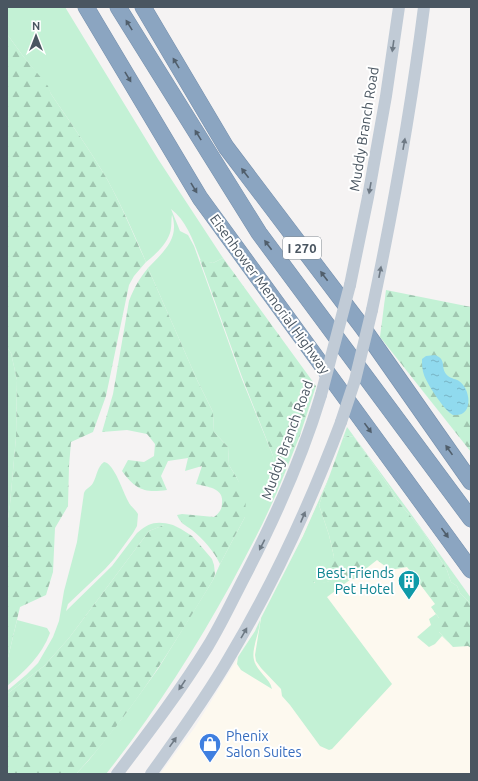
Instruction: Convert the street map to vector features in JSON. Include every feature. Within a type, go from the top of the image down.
[{"type":"highway","name":"Eisenhower Memorial Highway","points":[[86,7],[200,198],[471,570]]},
{"type":"highway","name":"I 270","points":[[118,7],[259,233],[471,519]]},
{"type":"highway","name":"I 270","points":[[143,7],[226,147],[363,328],[471,482]]},
{"type":"main road","name":"Muddy Branch Road","points":[[117,774],[170,703],[208,646],[238,591],[290,484],[321,395],[350,285],[368,198],[386,96],[399,7]]},
{"type":"main road","points":[[151,774],[211,688],[248,628],[299,526],[341,422],[355,380],[372,310],[386,242],[412,100],[424,7]]},
{"type":"shaded area","points":[[328,480],[471,615],[471,774],[160,774],[195,727],[256,629],[290,564]]},
{"type":"green space","points":[[7,7],[65,7],[158,159],[223,258],[213,263],[201,261],[186,226],[171,209],[180,231],[188,235],[194,246],[241,377],[273,456],[274,462],[272,470],[284,475],[252,544],[202,634],[156,706],[106,774],[76,774],[124,716],[158,669],[213,580],[245,517],[238,480],[229,465],[228,447],[214,432],[213,412],[198,382],[148,268],[164,251],[172,238],[174,224],[172,215],[171,231],[166,242],[146,262],[123,210],[100,168],[47,86],[7,34]]},
{"type":"green space","points":[[7,34],[48,86],[51,94],[107,179],[118,199],[146,262],[134,276],[129,285],[106,396],[93,432],[71,442],[68,506],[55,528],[53,572],[46,595],[20,607],[7,662],[7,526],[16,437],[17,380],[11,353],[7,347]]},
{"type":"green space","points":[[223,258],[316,386],[300,435],[284,475],[272,470],[274,462],[273,456],[242,377],[200,260],[213,263]]},
{"type":"green space","points":[[148,268],[198,382],[213,412],[214,432],[228,447],[229,465],[246,498],[245,517],[220,564],[215,554],[208,546],[181,522],[177,515],[182,514],[214,517],[219,513],[222,505],[222,498],[218,491],[210,487],[196,484],[202,466],[185,471],[188,458],[168,461],[161,476],[167,490],[152,491],[141,489],[136,486],[122,471],[128,460],[144,462],[154,456],[155,444],[147,434],[127,430],[102,432],[113,394],[129,301],[137,284]]},
{"type":"green space","points":[[386,290],[471,307],[471,452],[380,337]]},
{"type":"green space","points":[[7,347],[11,353],[17,380],[16,437],[7,526]]},
{"type":"green space","points":[[347,427],[411,514],[471,598],[471,604],[460,593],[457,586],[451,582],[447,570],[422,530],[397,500],[354,437],[348,436],[343,438]]},
{"type":"green space","points":[[348,436],[354,437],[397,500],[422,530],[447,570],[451,582],[457,586],[460,593],[471,604],[471,648],[468,646],[453,647],[439,632],[439,618],[431,607],[435,604],[407,567],[390,570],[377,560],[363,571],[318,584],[313,581],[312,576],[314,572],[334,557],[329,535],[319,505],[343,438]]},
{"type":"green space","points":[[104,462],[108,464],[115,472],[129,503],[138,514],[137,526],[114,559],[68,604],[66,611],[112,566],[137,533],[154,523],[173,525],[164,525],[149,531],[69,638],[44,666],[7,694],[7,691],[38,663],[53,637],[59,621],[64,591],[77,542],[84,493],[93,483],[98,469]]},
{"type":"green space","points":[[331,473],[319,505],[329,535],[334,557],[314,572],[314,583],[326,582],[363,571],[364,572],[354,579],[351,579],[327,597],[392,684],[332,749],[329,750],[320,746],[282,696],[281,689],[256,661],[255,655],[261,618],[303,536]]},
{"type":"green space","points":[[164,525],[173,525],[192,536],[212,559],[214,565],[215,574],[213,580],[182,631],[132,705],[96,752],[76,774],[7,774],[7,694],[44,666],[69,638],[149,531]]},
{"type":"green space","points":[[436,614],[439,618],[439,632],[449,643],[442,636],[435,644],[429,647],[417,637],[431,625],[429,619]]},
{"type":"green space","points":[[17,620],[47,628],[50,633],[38,655],[7,686],[7,662]]},
{"type":"green space","points":[[260,620],[253,656],[258,668],[271,685],[272,689],[241,670],[237,664],[238,657],[255,631]]},
{"type":"water","points":[[435,355],[441,359],[445,373],[451,378],[459,381],[466,390],[468,396],[468,407],[465,412],[454,415],[451,414],[437,398],[426,379],[423,371],[422,359],[426,356]]},
{"type":"place","name":"Best Friends Pet Hotel","points":[[409,600]]},
{"type":"place","name":"Phenix Salon Suites","points":[[210,764]]}]
